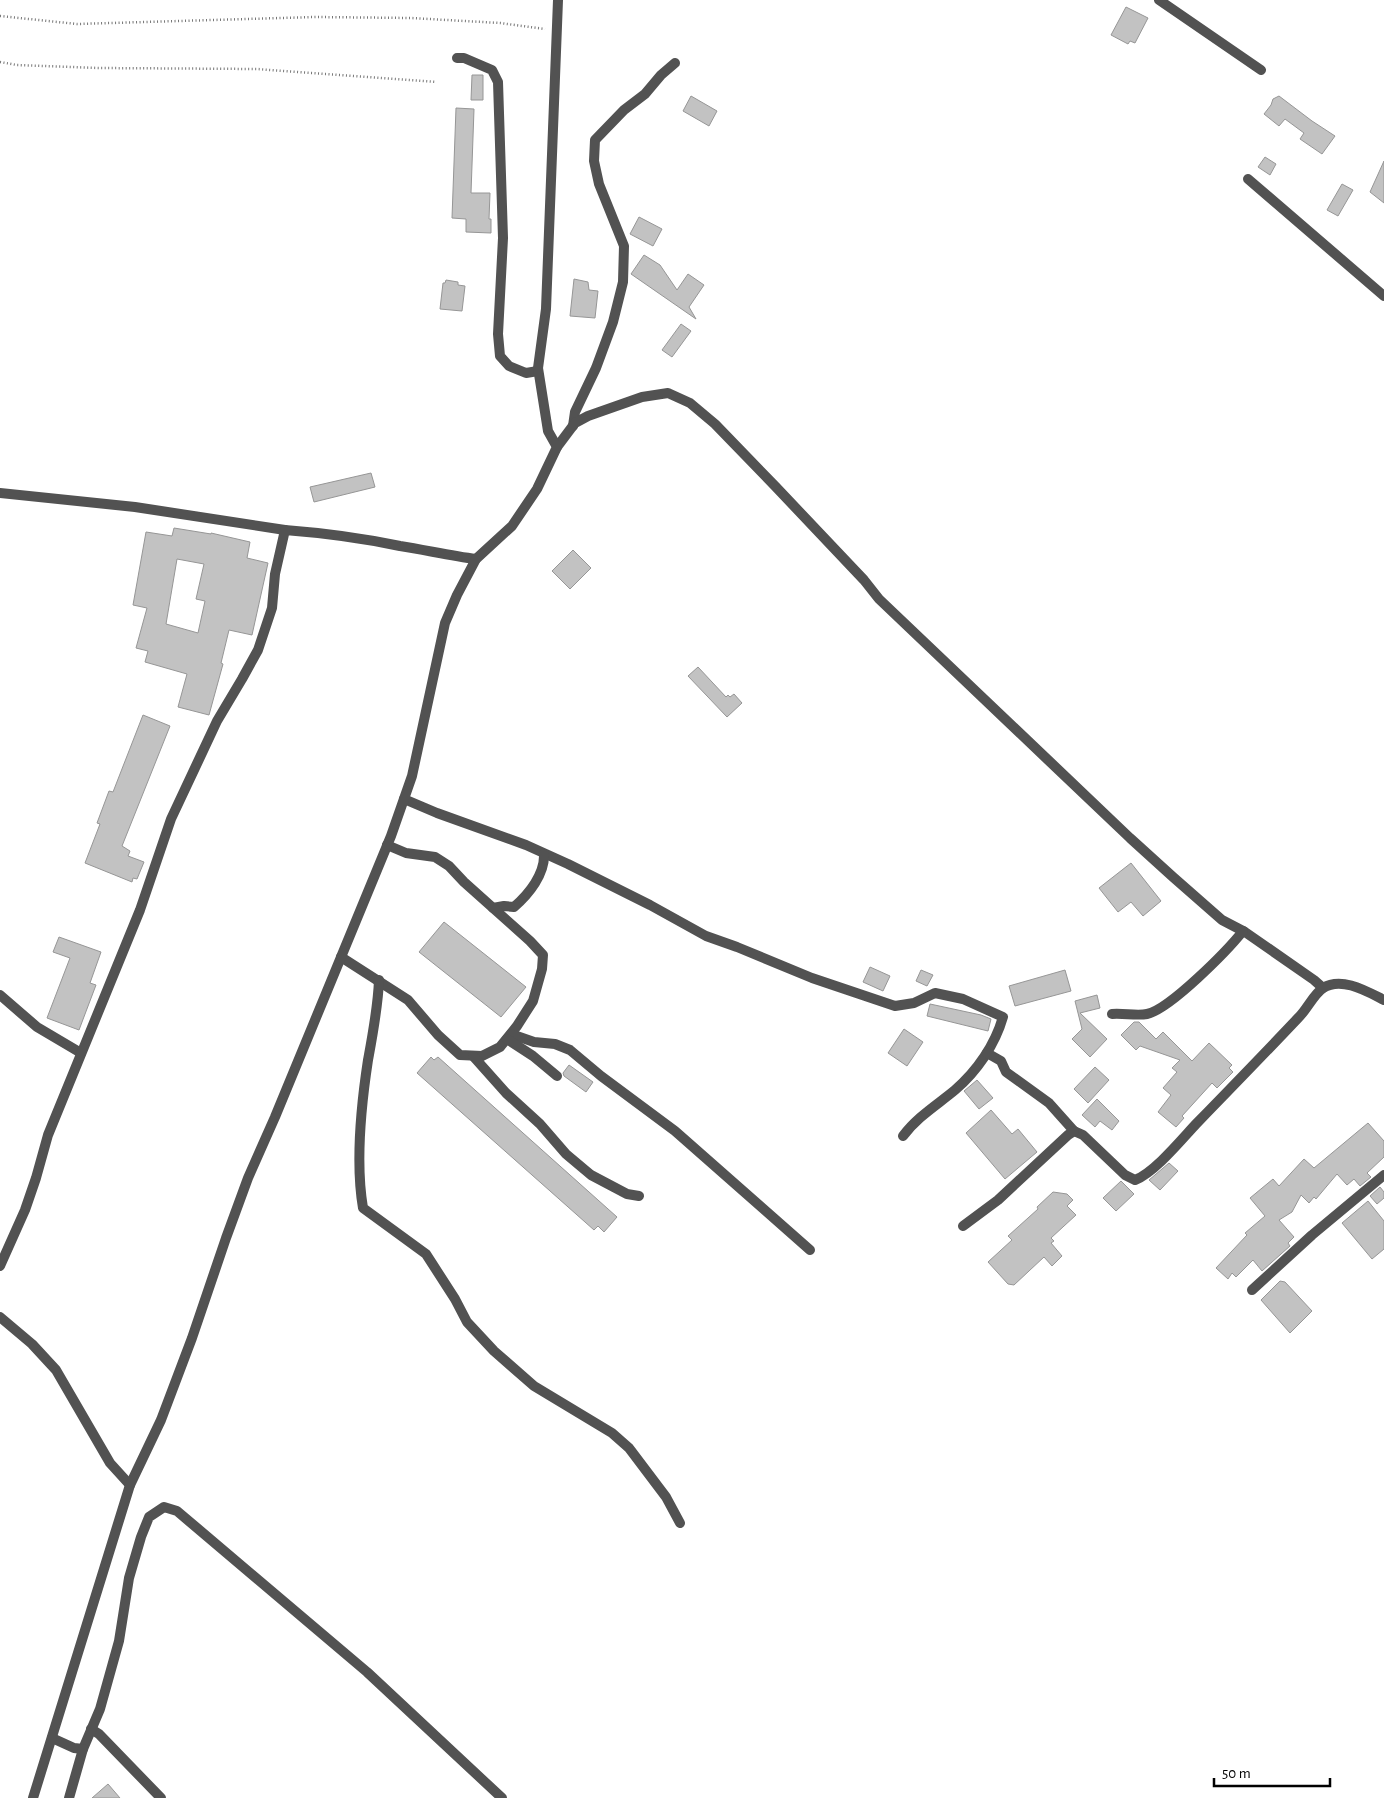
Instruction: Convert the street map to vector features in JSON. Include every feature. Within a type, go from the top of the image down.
[{"type":"street","points":[[557,447],[548,431],[538,371],[546,309],[558,0]]},
{"type":"street","points":[[1160,0],[1261,70]]},
{"type":"street","points":[[457,58],[464,58],[492,70],[498,82],[502,238],[498,334],[500,356],[509,366],[526,373],[538,371]]},
{"type":"street","points":[[573,426],[576,412],[596,368],[613,322],[623,282],[624,246],[599,184],[594,160],[595,140],[624,110],[645,94],[661,75],[675,63]]},
{"type":"street","points":[[1248,179],[1384,296]]},
{"type":"street","points":[[33,1798],[130,1485],[161,1420],[248,1178],[341,957],[404,799],[419,748],[435,662],[445,623],[457,595],[476,560],[512,526],[537,489],[557,447],[573,426],[588,416],[642,397],[668,393],[690,403],[715,424],[864,580],[879,599],[1158,864],[1222,920],[1243,931],[1323,988]]},
{"type":"street","points":[[0,493],[135,507],[285,530],[333,534],[476,560]]},
{"type":"street","points":[[0,1266],[25,1210],[48,1135],[140,910],[172,819],[217,721],[258,650],[272,608],[275,574],[285,530]]},
{"type":"street","points":[[404,799],[544,854],[650,905],[706,936],[875,1001],[895,1006],[914,1003],[935,994],[963,998],[1003,1017],[1000,1028],[987,1053],[956,1088],[911,1125],[903,1136]]},
{"type":"street","points":[[341,957],[408,1000],[438,1035],[460,1055],[482,1056],[500,1047],[533,1001],[542,969],[543,955],[530,941],[436,856],[406,853],[387,845]]},
{"type":"street","points":[[493,908],[514,907],[524,898],[545,864],[544,854]]},
{"type":"street","points":[[1112,1014],[1146,1014],[1163,1007],[1234,943],[1243,931]]},
{"type":"street","points":[[379,980],[378,1004],[361,1118],[360,1186],[363,1208],[426,1254],[467,1322],[494,1351],[534,1386],[612,1433],[628,1448],[666,1497],[680,1523]]},
{"type":"street","points":[[987,1053],[1001,1061],[1006,1072],[1049,1103],[1074,1132],[1083,1135],[1125,1175],[1135,1180],[1144,1176],[1301,1015],[1323,988],[1331,985],[1359,987],[1384,1000]]},
{"type":"street","points":[[0,995],[37,1027],[81,1053]]},
{"type":"street","points":[[509,1036],[557,1076]]},
{"type":"street","points":[[509,1036],[534,1042],[555,1044],[570,1050],[601,1076],[675,1131],[810,1250]]},
{"type":"street","points":[[474,1056],[506,1093],[540,1124],[566,1154],[591,1175],[627,1194],[639,1196]]},
{"type":"street","points":[[963,1226],[998,1200],[1068,1135],[1074,1132]]},
{"type":"street","points":[[1252,1290],[1312,1235],[1384,1175]]},
{"type":"street","points":[[0,1317],[32,1344],[56,1370],[110,1463],[130,1485]]},
{"type":"street","points":[[69,1798],[83,1749],[100,1710],[119,1641],[129,1578],[141,1537],[150,1517],[164,1507],[178,1511],[286,1602],[367,1672],[502,1798]]},
{"type":"street","points":[[92,1729],[100,1734],[161,1798]]},
{"type":"street","points":[[52,1738],[74,1748],[83,1749]]},
{"type":"path","points":[[0,16],[77,24],[315,17],[411,18],[500,22],[557,30]]},
{"type":"path","points":[[0,62],[17,65],[98,68],[257,69],[436,82]]},
{"type":"building","points":[[1126,7],[1148,18],[1135,43],[1130,41],[1128,44],[1111,35]]},
{"type":"building","points":[[472,75],[483,75],[483,100],[471,100]]},
{"type":"building","points":[[691,96],[717,111],[709,126],[683,111]]},
{"type":"building","points":[[1279,96],[1335,136],[1322,154],[1300,139],[1304,133],[1285,119],[1279,126],[1264,114],[1273,99]]},
{"type":"building","points":[[456,108],[474,109],[471,193],[490,193],[489,219],[491,219],[491,233],[466,232],[466,219],[452,218]]},
{"type":"building","points":[[1265,157],[1276,164],[1270,175],[1258,167]]},
{"type":"building","points":[[1384,161],[1384,203],[1370,192]]},
{"type":"building","points":[[1342,184],[1353,190],[1338,216],[1327,210]]},
{"type":"building","points":[[639,217],[662,229],[653,246],[630,234]]},
{"type":"building","points":[[644,255],[660,265],[677,290],[688,274],[704,285],[689,307],[696,319],[631,274]]},
{"type":"building","points":[[574,279],[588,282],[589,290],[598,291],[595,318],[570,316]]},
{"type":"building","points":[[446,280],[458,282],[458,285],[465,286],[462,311],[440,309],[443,283]]},
{"type":"building","points":[[681,324],[691,331],[672,357],[662,350]]},
{"type":"building","points":[[371,473],[375,487],[314,502],[310,487]]},
{"type":"building","points":[[174,528],[211,533],[250,542],[247,558],[268,563],[252,635],[229,630],[221,663],[223,664],[209,715],[178,707],[187,674],[145,662],[148,651],[136,648],[147,608],[133,605],[146,532],[172,536]],"holes":[[[177,559],[204,564],[196,599],[205,601],[198,633],[166,624]]]},
{"type":"building","points":[[573,550],[591,568],[570,589],[552,571]]},
{"type":"building","points":[[698,667],[726,697],[734,694],[742,703],[727,717],[688,676]]},
{"type":"building","points":[[143,715],[170,726],[122,846],[130,851],[128,856],[144,862],[137,879],[133,878],[132,882],[85,863],[100,824],[97,823],[109,791],[113,792]]},
{"type":"building","points":[[1131,863],[1161,901],[1143,916],[1131,902],[1118,912],[1099,888]]},
{"type":"building","points":[[444,922],[526,987],[501,1017],[419,952]]},
{"type":"building","points":[[59,937],[101,952],[90,983],[96,985],[79,1030],[47,1018],[70,958],[53,952]]},
{"type":"building","points":[[870,967],[890,976],[883,991],[863,982]]},
{"type":"building","points":[[921,970],[933,975],[927,986],[916,981]]},
{"type":"building","points":[[1065,970],[1071,991],[1015,1006],[1009,986]]},
{"type":"building","points":[[1097,995],[1100,1008],[1080,1013],[1107,1039],[1090,1057],[1072,1039],[1082,1029],[1075,1001]]},
{"type":"building","points":[[930,1004],[991,1019],[988,1031],[927,1016]]},
{"type":"building","points":[[1134,1022],[1139,1022],[1156,1039],[1163,1032],[1192,1061],[1209,1043],[1232,1065],[1229,1068],[1233,1072],[1217,1088],[1212,1083],[1182,1116],[1184,1118],[1176,1127],[1158,1112],[1171,1095],[1163,1088],[1177,1072],[1172,1068],[1180,1060],[1140,1046],[1136,1050],[1121,1035]]},
{"type":"building","points":[[904,1029],[923,1042],[907,1066],[888,1053]]},
{"type":"building","points":[[431,1057],[434,1060],[438,1057],[617,1217],[604,1232],[598,1226],[594,1230],[417,1073]]},
{"type":"building","points":[[569,1065],[593,1082],[586,1092],[564,1076],[563,1073]]},
{"type":"building","points":[[1095,1067],[1109,1080],[1088,1103],[1074,1089]]},
{"type":"building","points":[[977,1080],[993,1098],[979,1109],[964,1091]]},
{"type":"building","points":[[1097,1099],[1119,1121],[1112,1130],[1100,1121],[1095,1127],[1082,1115]]},
{"type":"building","points":[[991,1110],[1012,1134],[1018,1129],[1037,1152],[1005,1179],[966,1133]]},
{"type":"building","points":[[1368,1123],[1384,1141],[1384,1157],[1367,1173],[1371,1177],[1360,1186],[1354,1179],[1347,1185],[1337,1174],[1316,1199],[1314,1197],[1309,1203],[1301,1195],[1292,1212],[1279,1220],[1294,1237],[1288,1243],[1290,1246],[1262,1271],[1253,1260],[1236,1277],[1232,1273],[1228,1279],[1216,1268],[1247,1235],[1245,1233],[1265,1216],[1250,1198],[1273,1179],[1279,1186],[1304,1159],[1314,1168]]},
{"type":"building","points":[[1169,1163],[1178,1171],[1160,1190],[1149,1180]]},
{"type":"building","points":[[1121,1181],[1134,1194],[1116,1211],[1103,1198]]},
{"type":"building","points":[[1380,1187],[1384,1192],[1384,1198],[1377,1204],[1370,1196]]},
{"type":"building","points":[[1053,1192],[1067,1194],[1073,1200],[1067,1206],[1076,1215],[1051,1238],[1054,1241],[1051,1243],[1062,1256],[1052,1266],[1044,1257],[1014,1285],[1008,1284],[988,1262],[1012,1240],[1008,1236],[1038,1209],[1037,1207]]},
{"type":"building","points":[[1368,1201],[1384,1221],[1384,1249],[1372,1259],[1342,1223]]},
{"type":"building","points":[[1280,1281],[1285,1282],[1312,1311],[1290,1333],[1261,1300]]},
{"type":"building","points":[[108,1784],[120,1798],[92,1798]]}]
